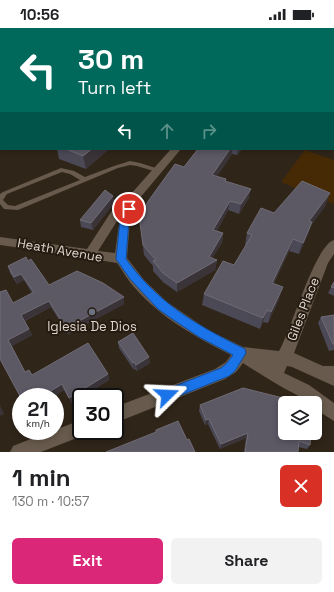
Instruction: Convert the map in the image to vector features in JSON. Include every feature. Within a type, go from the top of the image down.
[{"type":"street","points":[[89,255],[115,215],[134,198],[175,150]]},
{"type":"street","points":[[134,198],[124,220],[121,259],[139,284],[162,306],[202,334],[241,353],[274,375],[315,398],[334,413]]},
{"type":"street","name":"Heath Avenue","points":[[0,241],[49,247],[89,255],[121,259]]},
{"type":"street","name":"Giles Place","points":[[274,375],[284,359],[325,255],[334,244]]},
{"type":"street","points":[[241,353],[301,363],[330,375]]},
{"type":"street","points":[[124,411],[220,374],[231,367],[241,353]]},
{"type":"street","points":[[19,452],[72,431]]},
{"type":"lane","points":[[85,180],[72,172],[61,170],[6,193],[0,200],[6,207],[16,208],[85,180],[116,167],[130,163],[157,170]]},
{"type":"shaded area","points":[[305,150],[334,160],[334,204],[281,182]]},
{"type":"building","points":[[68,150],[91,150],[83,156]]},
{"type":"building","points":[[197,150],[229,150],[212,175],[226,179],[225,181],[251,189],[241,204],[230,201],[213,230],[223,233],[209,257],[217,260],[177,283],[163,273],[153,261],[156,260],[143,245],[140,223],[144,208],[175,164],[184,167]]},
{"type":"building","points":[[302,181],[330,193],[309,221],[312,222],[303,243],[293,239],[272,283],[283,287],[271,312],[267,310],[263,318],[204,294],[223,261],[234,265],[252,235],[247,233],[261,208],[274,213]]},
{"type":"building","points":[[105,190],[113,196],[91,223],[80,220]]},
{"type":"building","points":[[26,257],[28,261],[31,259],[49,285],[77,271],[103,283],[124,297],[66,328],[49,301],[21,315],[29,329],[8,340],[25,372],[29,370],[32,375],[88,343],[108,374],[85,388],[72,388],[72,396],[69,398],[62,384],[56,388],[16,388],[0,359],[0,292],[6,290],[13,303],[34,292],[21,274],[14,277],[8,266]]},
{"type":"building","points":[[334,315],[334,344],[333,344],[321,317]]},
{"type":"building","points":[[133,333],[149,357],[136,365],[118,342]]},
{"type":"building","points":[[243,388],[278,397],[278,440],[310,440],[310,445],[299,441],[298,452],[245,452],[248,433],[221,444],[209,419],[206,420],[200,405]]},
{"type":"building","points":[[178,421],[187,440],[189,439],[195,452],[106,452],[156,432],[156,430]]},
{"type":"place","name":"Iglesia De Dios","points":[[92,312]]},
{"type":"route","points":[[129,209],[124,220],[121,259],[133,277],[162,306],[176,316],[202,334],[241,353],[237,360],[225,372],[167,395]]}]
